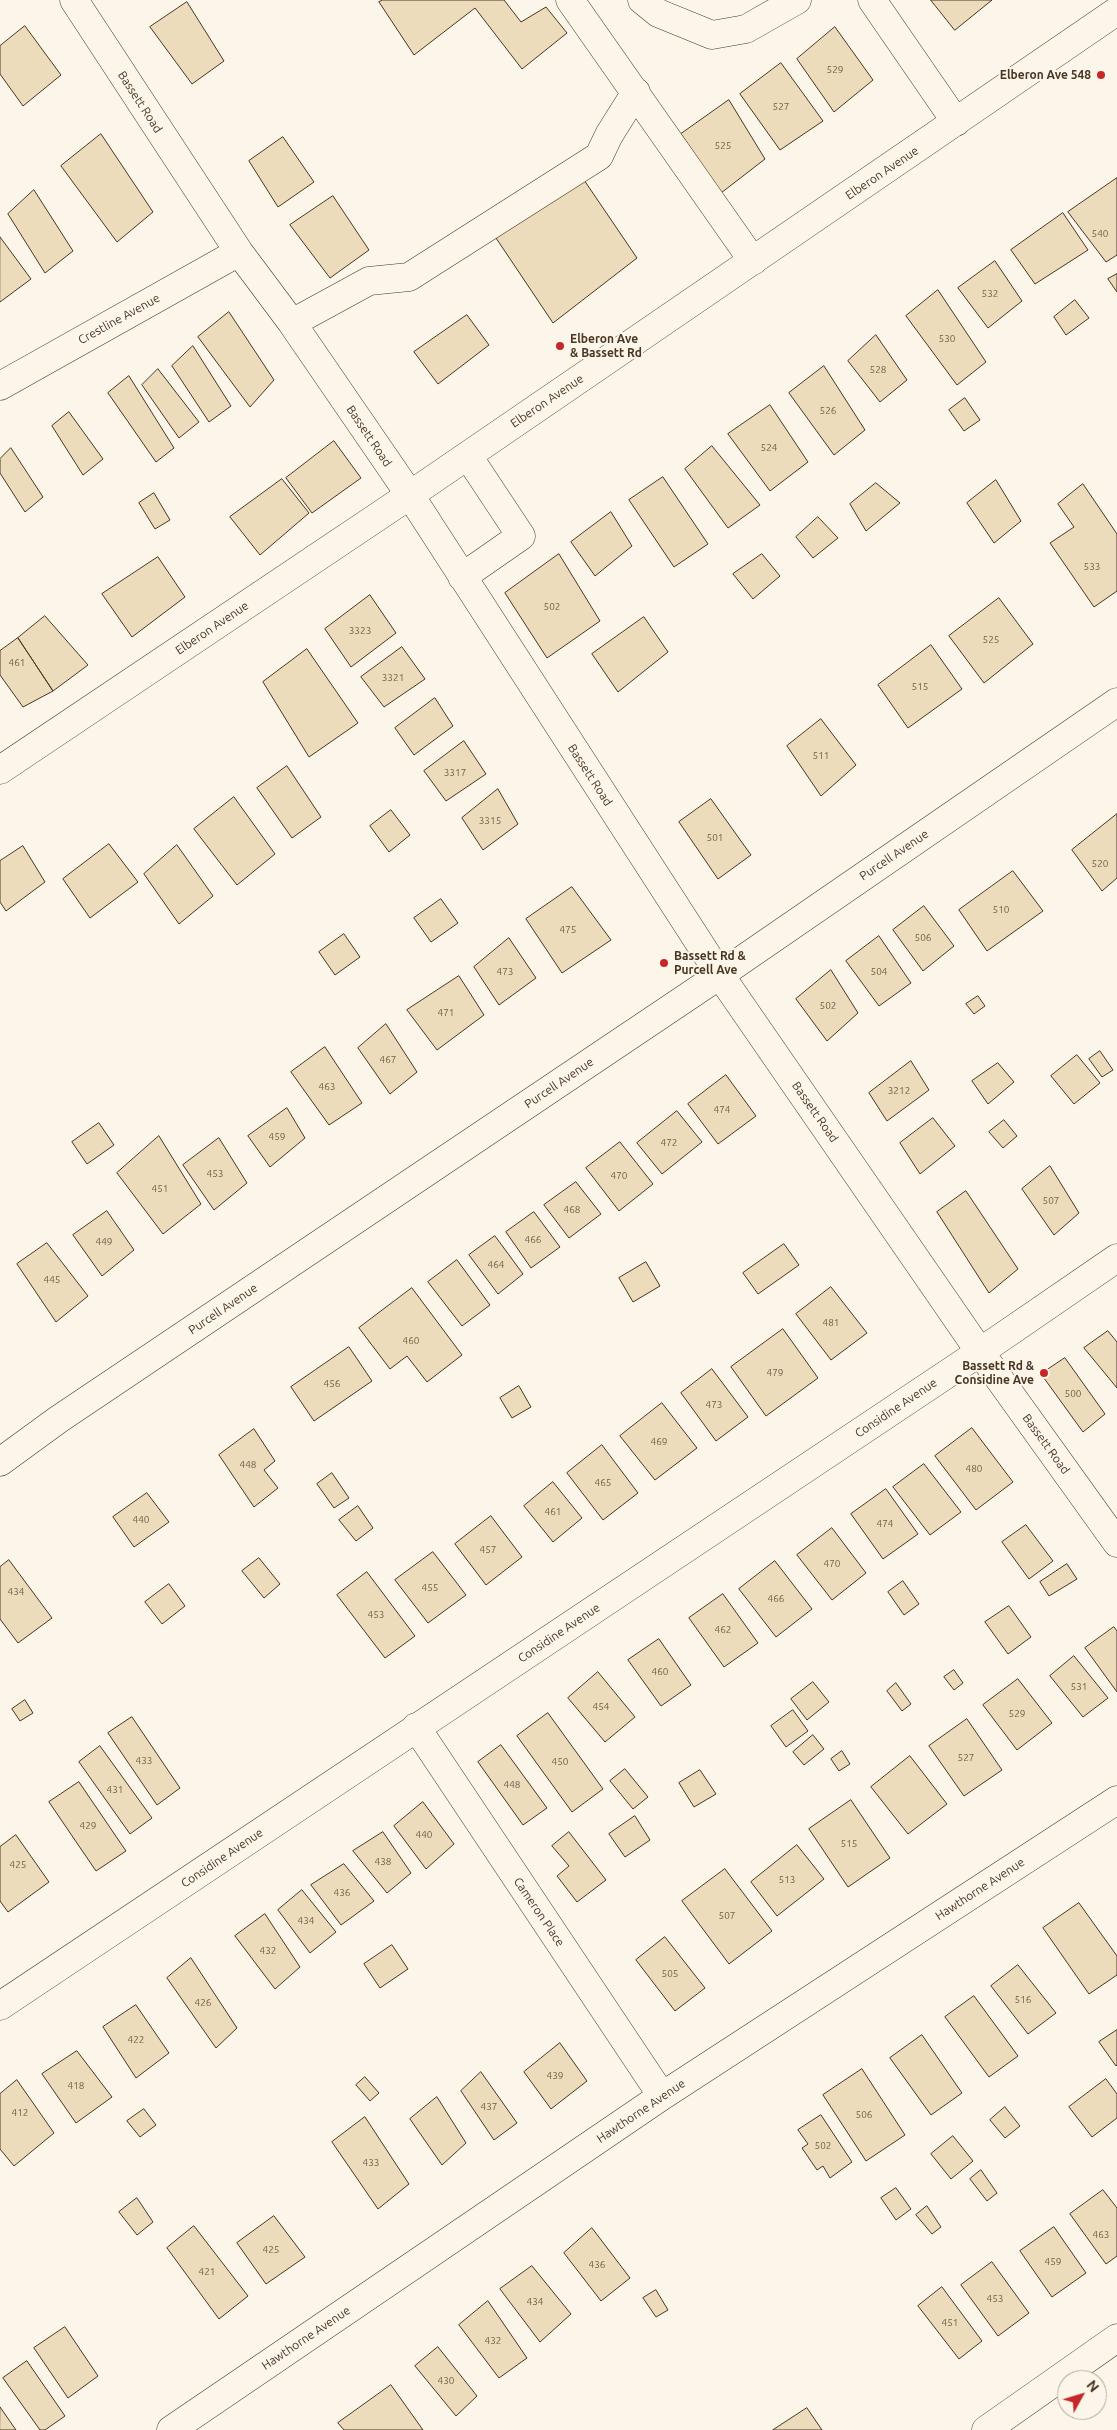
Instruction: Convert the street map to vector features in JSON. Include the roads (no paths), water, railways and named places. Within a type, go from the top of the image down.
[{"type":"street","name":"Bassett Road","points":[[74,0],[239,252],[292,323],[410,495],[720,974],[980,1352],[1117,1543]]},
{"type":"street","points":[[570,0],[753,261]]},
{"type":"street","points":[[642,0],[658,14],[712,35],[746,29],[797,0]]},
{"type":"street","points":[[872,0],[956,122]]},
{"type":"street","name":"Elberon Avenue","points":[[0,770],[468,456],[1117,11]]},
{"type":"street","points":[[292,323],[369,280],[409,277],[599,156],[609,135],[636,92]]},
{"type":"street","name":"Crestline Avenue","points":[[0,386],[239,252]]},
{"type":"street","points":[[462,577],[521,536],[468,456]]},
{"type":"street","name":"Purcell Avenue","points":[[0,1462],[67,1414],[720,974],[1117,702]]},
{"type":"street","name":"Considine Avenue","points":[[0,2006],[980,1352],[1117,1258]]},
{"type":"street","name":"Cameron Place","points":[[416,1727],[662,2096]]},
{"type":"street","name":"Hawthorne Avenue","points":[[171,2430],[662,2096],[1117,1800]]},
{"type":"street","points":[[986,2430],[1114,2346]]},
{"type":"place","name":"Elberon Ave 548","points":[[1101,75]]},
{"type":"place","name":"Elberon Ave & Bassett Rd","points":[[560,346]]},
{"type":"place","name":"Bassett Rd & Purcell Ave","points":[[664,963]]},
{"type":"place","name":"Bassett Rd & Considine Ave","points":[[1044,1373]]}]
